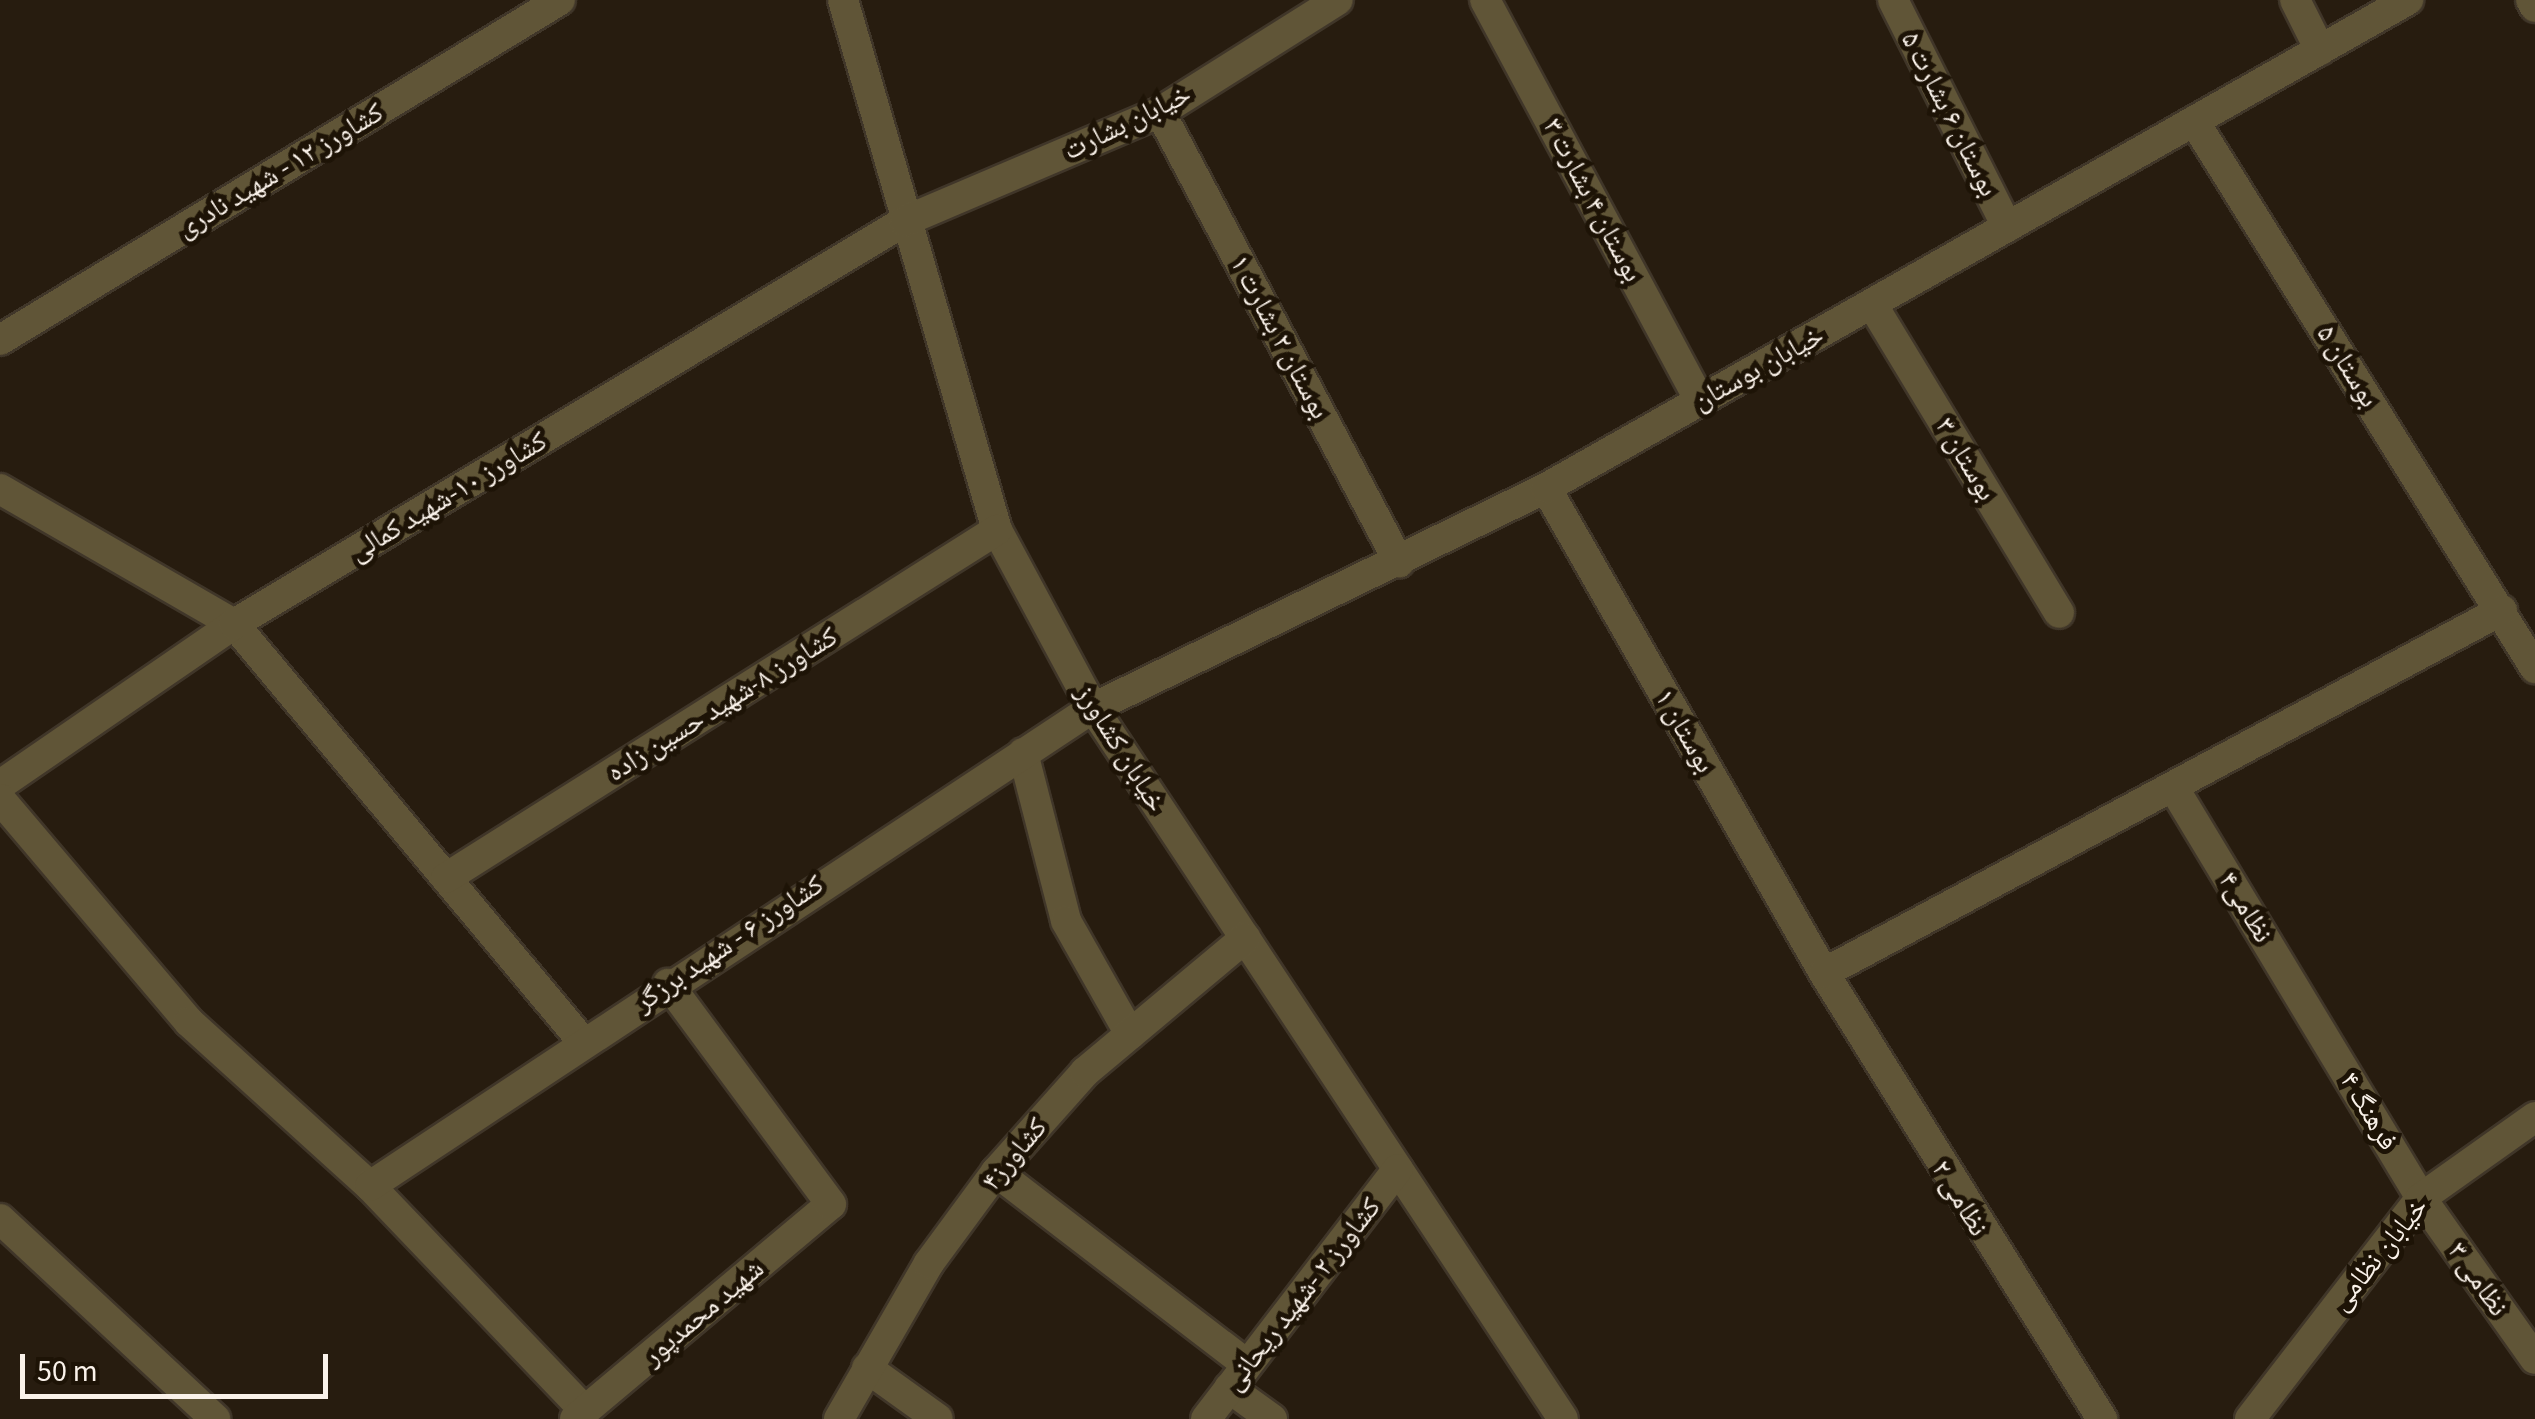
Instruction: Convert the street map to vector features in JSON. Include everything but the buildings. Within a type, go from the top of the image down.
[{"type":"street","name":"کشاورز ۱۲ - شهید نادری","points":[[0,340],[560,0]]},
{"type":"street","name":"خیابان کشاورز","points":[[843,0],[998,530],[1093,708],[1563,1419]]},
{"type":"street","name":"خیابان بشارت","points":[[905,222],[1160,112],[1338,0]]},
{"type":"street","name":"بوستان ۴ بشارت ۳","points":[[1486,0],[1700,401]]},
{"type":"street","name":"بوستان ۶ بشارت ۵","points":[[1892,0],[2007,227]]},
{"type":"street","points":[[2295,0],[2320,50]]},
{"type":"street","name":"خیابان بوستان","points":[[1093,708],[1546,488],[2408,0]]},
{"type":"street","points":[[2531,0],[2535,6]]},
{"type":"street","name":"بوستان ۲ بشارت ۱","points":[[1160,112],[1399,562]]},
{"type":"street","name":"بوستان ۵","points":[[2194,121],[2535,668]]},
{"type":"street","name":"کشاورز ۱۰-شهید کمالی","points":[[0,786],[234,624],[905,222]]},
{"type":"street","name":"بوستان ۳","points":[[1872,304],[2059,613]]},
{"type":"street","name":"بوستان ۱","points":[[1546,488],[1824,973]]},
{"type":"street","points":[[0,489],[234,624],[583,1042]]},
{"type":"street","name":"کشاورز ۸-شهید حسین زاده","points":[[446,878],[998,530]]},
{"type":"street","points":[[1824,973],[2176,790],[2502,610]]},
{"type":"street","name":"کشاورز ۶ - شهید برزگر","points":[[370,1186],[668,984],[1093,708]]},
{"type":"street","points":[[1023,753],[1066,921],[1130,1034]]},
{"type":"street","name":"نظامی۴","points":[[2176,790],[2316,1024]]},
{"type":"street","points":[[0,799],[189,1022],[370,1186],[580,1415]]},
{"type":"street","name":"کشاورز۴","points":[[839,1419],[866,1368],[996,1172],[1130,1034],[1245,938]]},
{"type":"street","name":"نظامی ۲","points":[[1824,973],[2102,1419]]},
{"type":"street","name":"شهید محمدپور","points":[[580,1415],[831,1204],[668,984]]},
{"type":"street","name":"فرهنگ ۴","points":[[2316,1024],[2421,1198]]},
{"type":"street","name":"خیابان نظامی","points":[[2250,1419],[2421,1198],[2535,1117]]},
{"type":"street","name":"کشاورز ۲ -شهید ریحانی","points":[[1206,1419],[1398,1169]]},
{"type":"street","points":[[996,1172],[1238,1376],[1272,1419]]},
{"type":"street","name":"نظامی ۳","points":[[2421,1198],[2535,1360]]},
{"type":"street","points":[[0,1219],[215,1419]]},
{"type":"street","points":[[866,1368],[938,1419]]}]
